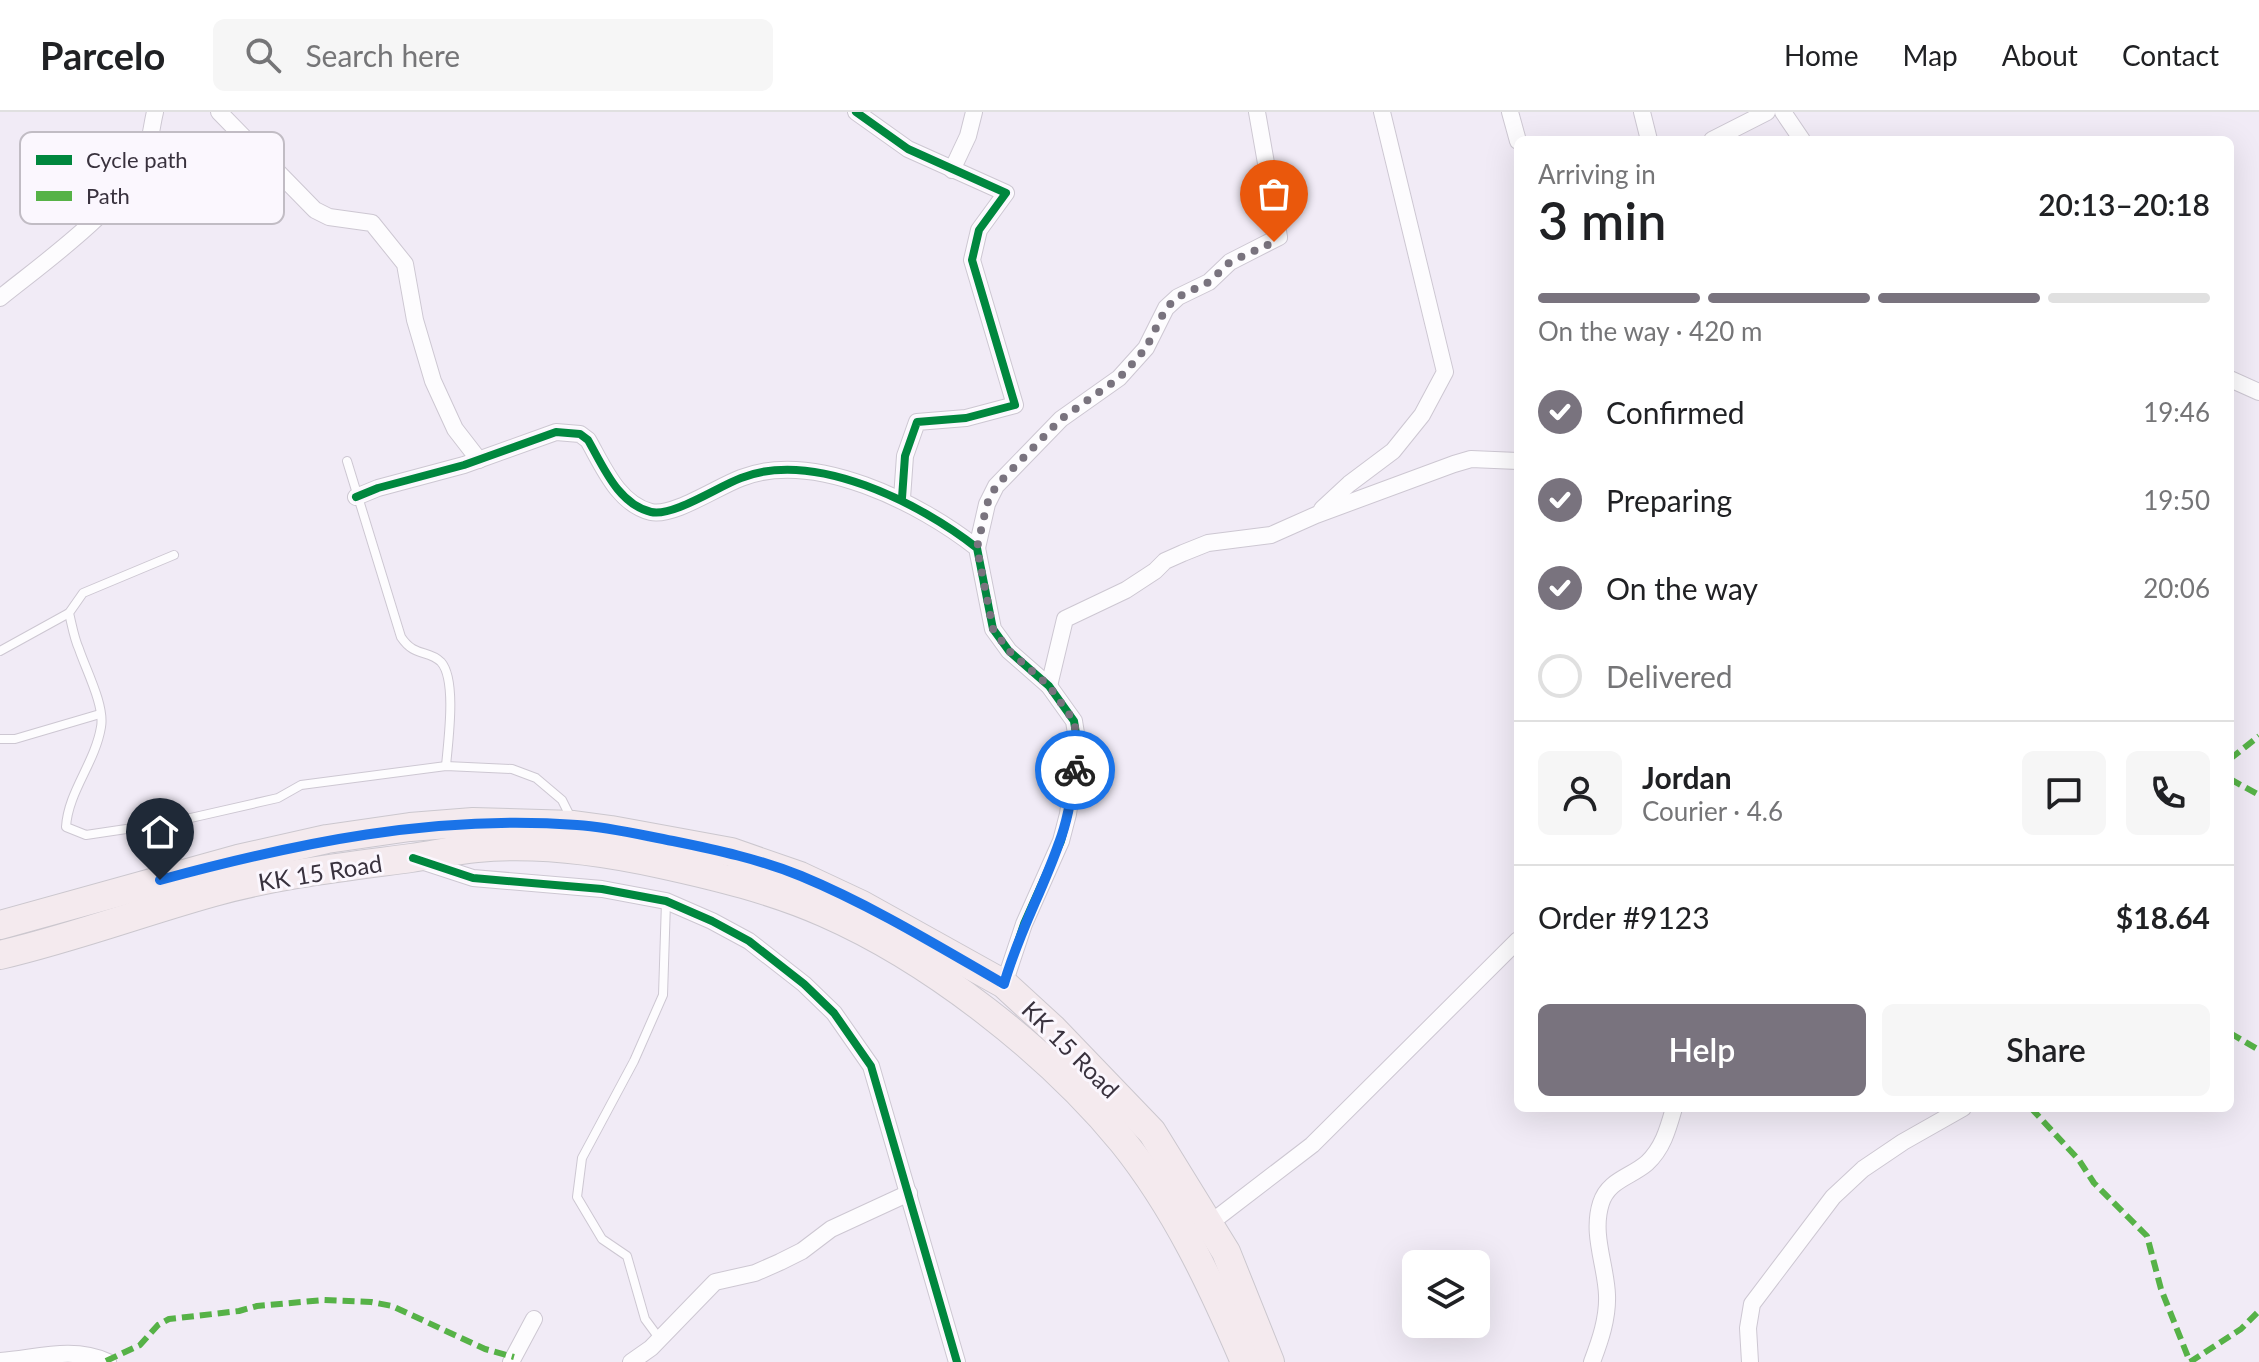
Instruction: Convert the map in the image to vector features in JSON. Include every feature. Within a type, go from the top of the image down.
[{"type":"highway","name":"KK 15 Road","points":[[0,925],[238,859],[327,839],[410,827],[473,822],[574,825],[731,852],[800,876],[862,905],[1004,984],[1052,1028],[1152,1132],[1226,1252],[1270,1362]]},
{"type":"highway","name":"KK 15 Road","points":[[0,955],[279,876],[478,848],[525,846],[624,856],[764,890],[824,913],[884,943],[994,1019],[1064,1078],[1122,1142],[1163,1198],[1192,1248],[1245,1362]]},
{"type":"street","points":[[151,132],[155,112]]},
{"type":"street","points":[[219,112],[239,132]]},
{"type":"street","points":[[856,112],[908,149],[1006,193],[979,230],[972,260],[1015,405],[966,418],[917,422],[905,456],[902,498]]},
{"type":"street","points":[[952,170],[968,136],[974,112]]},
{"type":"street","points":[[1004,984],[1024,924],[1061,841],[1078,746],[1074,721],[1049,686],[1009,651],[993,629],[977,548],[987,504],[996,486],[1061,419],[1119,378],[1146,348],[1166,308],[1178,297],[1209,282],[1230,262],[1279,237],[1257,112]]},
{"type":"street","points":[[1316,515],[1349,484],[1393,451],[1422,415],[1445,372],[1382,112]]},
{"type":"street","points":[[1510,112],[1517,136]]},
{"type":"street","points":[[1642,112],[1648,136]]},
{"type":"street","points":[[1720,136],[1767,112]]},
{"type":"street","points":[[1783,112],[1799,136]]},
{"type":"street","points":[[284,178],[315,210],[329,217],[372,223],[405,264],[415,320],[433,381],[455,429],[479,460]]},
{"type":"street","points":[[0,298],[68,244],[88,224]]},
{"type":"street","points":[[2234,381],[2259,392]]},
{"type":"street","points":[[356,497],[479,460],[556,432],[580,434],[588,440],[620,492],[640,508],[653,512],[673,510],[743,476],[770,470],[827,475],[902,498],[977,548]]},
{"type":"street","points":[[1488,460],[1514,450]]},
{"type":"street","points":[[1049,686],[1065,619],[1126,590],[1165,561],[1208,543],[1271,535],[1316,515],[1471,459],[1514,461]]},
{"type":"street","points":[[413,858],[473,878],[602,889],[666,901],[749,941],[781,964],[834,1013],[871,1066],[957,1362]]},
{"type":"street","points":[[1209,1224],[1312,1145],[1514,944]]},
{"type":"street","points":[[1592,1362],[1603,1332],[1608,1299],[1598,1245],[1601,1200],[1616,1181],[1646,1164],[1662,1146],[1673,1112]]},
{"type":"street","points":[[1750,1362],[1748,1328],[1752,1304],[1833,1197],[1863,1169],[1956,1112]]},
{"type":"street","points":[[631,1362],[660,1339],[715,1282],[755,1273],[791,1257],[820,1240],[831,1229],[909,1193]]},
{"type":"street","points":[[511,1362],[534,1319]]},
{"type":"street","points":[[0,1361],[82,1353],[108,1362]]},
{"type":"lane","points":[[347,461],[401,637],[409,649],[440,660],[449,675],[446,766]]},
{"type":"lane","points":[[0,651],[69,613],[83,593],[174,555]]},
{"type":"lane","points":[[69,613],[77,646],[94,688],[102,725],[80,785],[67,809],[66,827],[86,835],[173,822],[278,798],[301,785],[446,766],[512,769],[536,778],[562,800],[574,825]]},
{"type":"lane","points":[[0,739],[15,739],[100,714]]},
{"type":"lane","points":[[660,1339],[645,1319],[627,1256],[602,1239],[577,1197],[582,1158],[634,1061],[663,995],[666,901]]},
{"type":"marked path","points":[[2234,756],[2259,736]]},
{"type":"marked path","points":[[2234,781],[2259,795]]},
{"type":"marked path","points":[[2234,1035],[2259,1050]]},
{"type":"marked path","points":[[2035,1112],[2079,1160],[2094,1183],[2147,1236],[2161,1289],[2190,1362],[2241,1329],[2259,1311]]},
{"type":"marked path","points":[[106,1361],[140,1345],[158,1325],[169,1319],[324,1300],[392,1306],[485,1349],[514,1357]]},
{"type":"cycle path","points":[[856,112],[908,149],[1006,193],[979,230],[972,260],[1015,405],[966,418],[917,422],[905,456],[902,498]]},
{"type":"cycle path","points":[[356,497],[464,465],[556,432],[580,434],[588,440],[621,493],[639,508],[651,512],[683,506],[741,478],[770,471],[801,470],[865,485],[897,498],[977,548],[993,629],[1009,651],[1049,686],[1074,721],[1078,746],[1061,841],[1024,924],[1004,984]]},
{"type":"cycle path","points":[[413,858],[473,878],[602,889],[666,901],[749,941],[804,984],[834,1013],[871,1066],[957,1362]]},
{"type":"way so far","points":[[1075,770],[1078,746],[1074,721],[1049,686],[1000,642],[993,629],[977,548],[987,504],[996,486],[1061,419],[1119,378],[1133,363],[1146,348],[1166,308],[1178,297],[1209,282],[1230,262],[1274,242]]},
{"type":"route","points":[[160,880],[327,839],[410,827],[473,822],[586,826],[731,852],[800,876],[862,905],[1004,984],[1024,924],[1061,841],[1075,770]]}]
